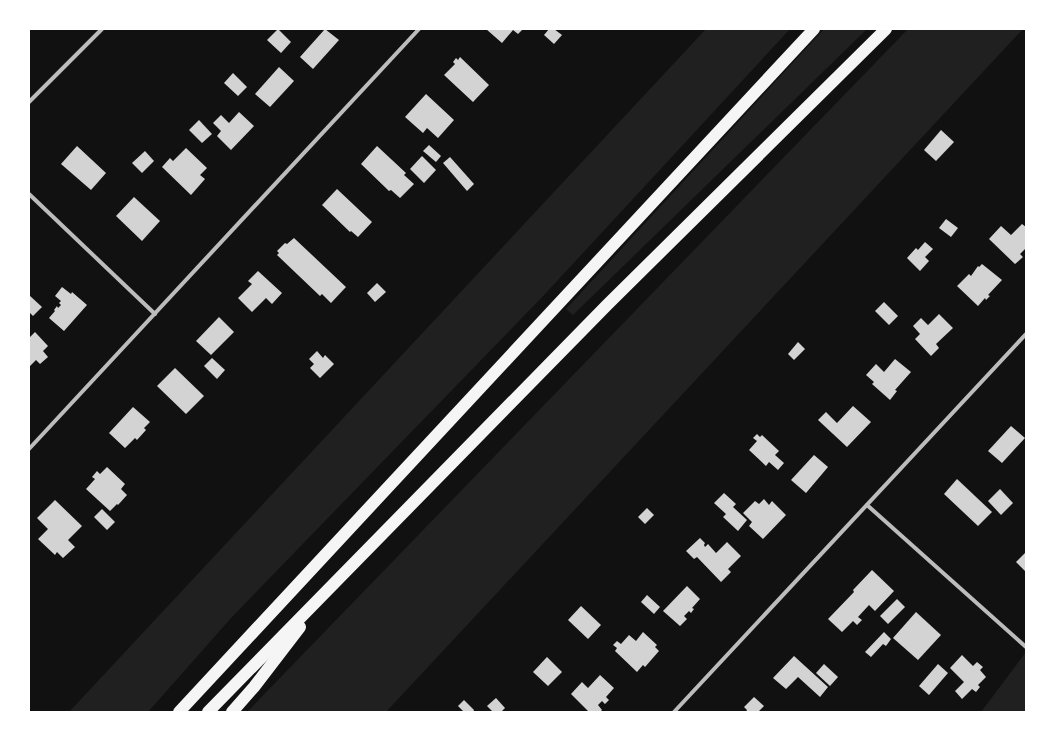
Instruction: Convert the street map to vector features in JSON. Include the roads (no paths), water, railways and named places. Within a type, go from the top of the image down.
[{"type":"highway","points":[[179,712],[814,29]]},
{"type":"highway","points":[[208,712],[607,304],[886,29]]},
{"type":"highway","points":[[232,712],[254,687],[332,586]]},
{"type":"street","points":[[29,102],[102,29]]},
{"type":"street","points":[[29,449],[419,29]]},
{"type":"street","points":[[29,194],[155,314]]},
{"type":"street","points":[[674,712],[1026,334]]},
{"type":"street","points":[[867,505],[1026,647]]}]
